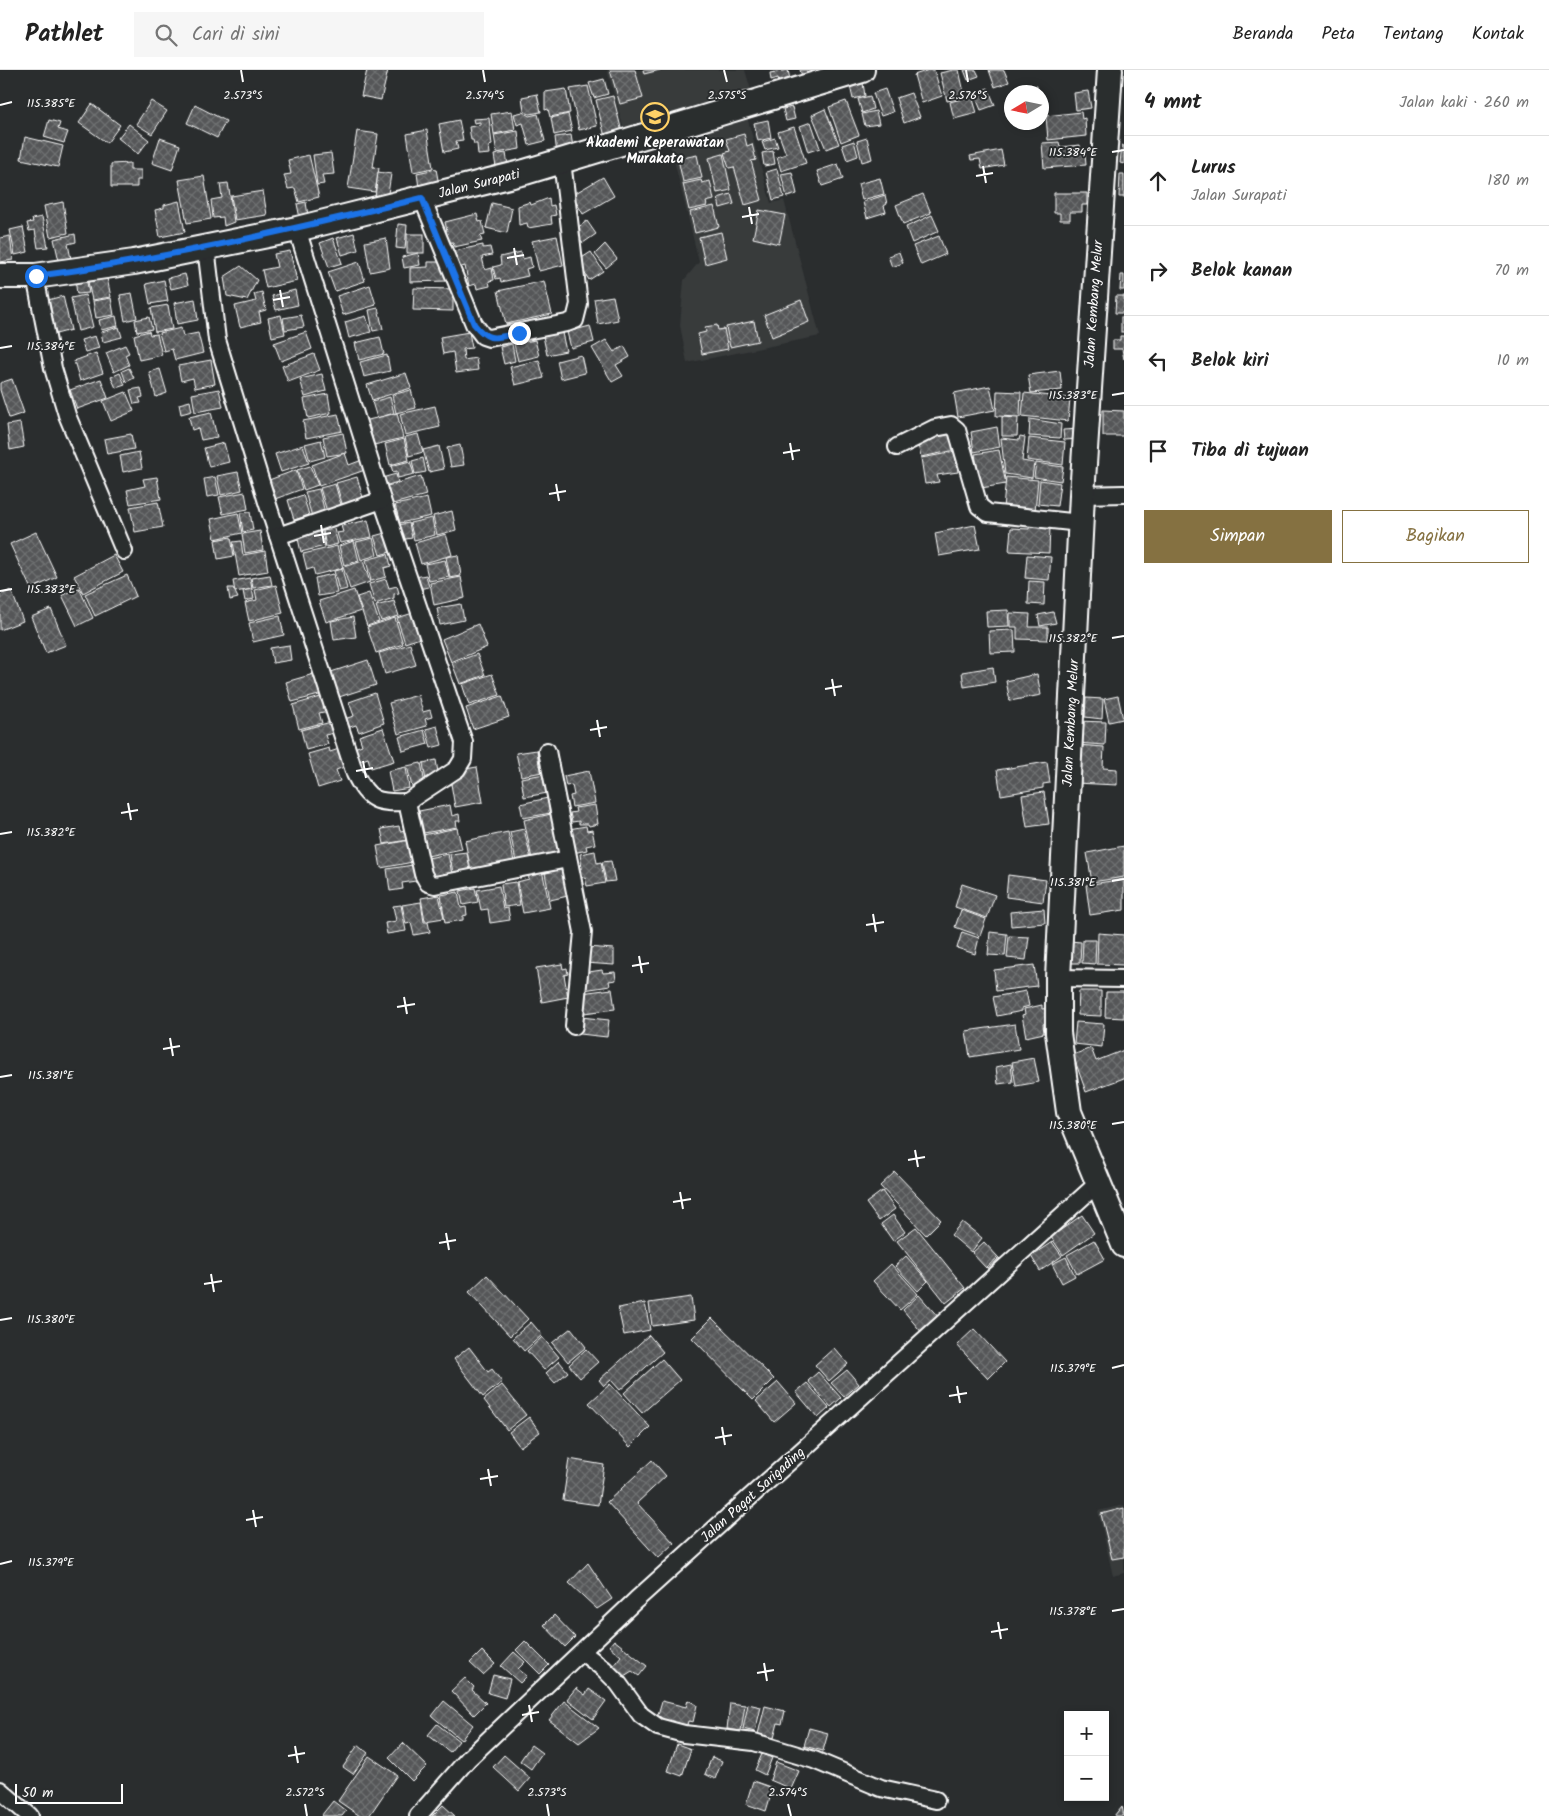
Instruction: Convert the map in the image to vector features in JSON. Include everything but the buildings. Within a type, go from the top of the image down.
[{"type":"street","name":"Jalan Surapati","points":[[0,276],[36,276],[134,262],[296,229],[562,161],[862,70]]},
{"type":"street","name":"Jalan Kembang Melur","points":[[1110,70],[1080,523],[1058,978],[1058,1033],[1069,1112],[1097,1184],[1124,1245]]},
{"type":"street","points":[[422,198],[474,324],[483,336],[489,338],[568,323],[575,320],[579,304],[562,161]]},
{"type":"street","points":[[206,247],[217,340],[355,774],[363,790],[372,799],[385,803],[407,802],[457,769],[463,759],[464,742],[382,500],[296,229]]},
{"type":"street","points":[[36,276],[53,368],[66,415],[124,551]]},
{"type":"street","points":[[897,447],[935,428],[951,425],[958,430],[980,506],[988,513],[1080,523]]},
{"type":"street","points":[[1082,495],[1124,494]]},
{"type":"street","points":[[278,536],[382,500]]},
{"type":"street","points":[[547,751],[583,932],[574,1026]]},
{"type":"street","points":[[407,802],[423,874],[428,883],[435,885],[568,859]]},
{"type":"street","points":[[1058,978],[1124,979]]},
{"type":"street","name":"Jalan Pagat Sarigading","points":[[418,1816],[468,1760],[636,1600],[1097,1184]]},
{"type":"street","points":[[582,1652],[604,1668],[618,1683],[641,1715],[658,1727],[684,1734],[754,1742],[814,1760],[881,1788],[936,1800]]},
{"type":"street","points":[[0,1790],[30,1816]]},
{"type":"shaded area","name":"Akademi Keperawatan Murakata","points":[[607,70],[745,70],[753,97],[626,137]]},
{"type":"shaded area","points":[[747,117],[771,203],[784,200],[820,336],[687,363],[680,325],[684,280],[699,262],[669,140]]},
{"type":"shaded area","points":[[1124,1505],[1124,1573],[1113,1576],[1098,1511]]},
{"type":"place","name":"Akademi Keperawatan Murakata","points":[[655,117]]},
{"type":"route","points":[[36,276],[134,262],[296,229],[422,198],[474,324],[483,336],[489,338],[519,333]]}]
